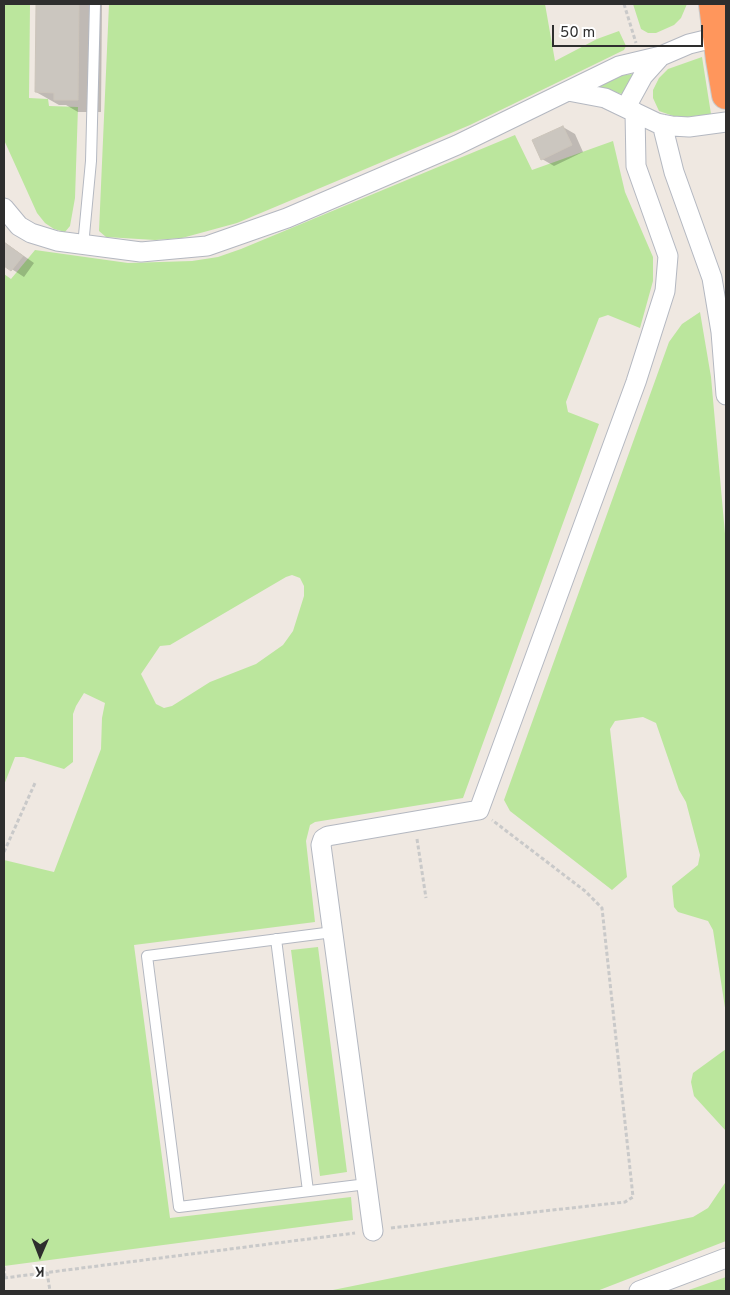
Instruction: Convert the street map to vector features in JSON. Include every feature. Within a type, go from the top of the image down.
[{"type":"highway","points":[[713,4],[722,45],[726,95]]},
{"type":"street","points":[[4,208],[20,226],[30,233],[84,246],[141,252],[165,252],[226,242],[458,145],[619,66],[661,56],[680,47],[722,45]]},
{"type":"street","points":[[373,1231],[321,845],[323,839],[479,810],[636,382],[665,291],[668,256],[636,166],[631,110],[643,76],[661,56]]},
{"type":"street","points":[[568,91],[592,94],[662,124],[689,127],[726,122]]},
{"type":"street","points":[[662,124],[669,156],[712,278],[721,332],[726,395]]},
{"type":"street","points":[[639,1291],[726,1258]]},
{"type":"lane","points":[[84,246],[91,161],[95,4]]},
{"type":"lane","points":[[333,932],[147,956],[179,1207],[367,1184]]},
{"type":"lane","points":[[276,939],[308,1191]]},
{"type":"path","points":[[624,4],[642,60]]},
{"type":"path","points":[[4,852],[35,783]]},
{"type":"path","points":[[4,1267],[5,1278],[373,1231],[625,1202],[633,1197],[602,908],[585,891],[479,810]]},
{"type":"path","points":[[414,821],[426,898]]},
{"type":"path","points":[[47,1272],[50,1291]]},
{"type":"green space","points":[[4,4],[30,4],[29,98],[48,99],[49,106],[78,107],[75,198],[70,226],[65,232],[54,229],[45,223],[37,213],[4,140]]},
{"type":"green space","points":[[109,4],[545,4],[555,61],[597,39],[619,31],[626,46],[624,50],[470,125],[237,223],[182,238],[155,240],[106,237],[99,231]]},
{"type":"green space","points":[[633,4],[687,4],[681,18],[674,25],[656,33],[648,33],[641,29]]},
{"type":"green space","points":[[702,57],[711,114],[679,118],[659,111],[653,98],[653,90],[659,78],[668,69]]},
{"type":"green space","points":[[634,74],[622,94],[593,87],[620,75]]},
{"type":"green space","points":[[515,135],[532,170],[613,141],[625,192],[653,257],[653,281],[640,328],[608,315],[599,318],[566,402],[568,412],[599,424],[463,798],[315,822],[310,825],[306,841],[315,922],[134,945],[170,1218],[351,1197],[353,1220],[4,1266],[4,860],[54,872],[101,749],[102,718],[105,703],[84,693],[76,706],[73,714],[73,762],[64,769],[24,757],[15,757],[4,785],[4,274],[11,279],[35,250],[128,263],[192,261],[218,257]],"holes":[[[292,575],[300,578],[304,586],[304,596],[293,631],[283,645],[256,664],[210,682],[172,706],[164,708],[156,704],[141,674],[160,646],[170,645],[286,577]]]},
{"type":"green space","points":[[700,312],[711,377],[726,545],[726,1014],[713,930],[708,921],[678,912],[674,907],[672,886],[698,865],[700,855],[686,802],[679,790],[656,723],[643,717],[615,721],[610,729],[627,877],[612,890],[510,811],[504,800],[669,342],[682,324]]},
{"type":"green space","points":[[318,947],[347,1172],[320,1176],[291,950]]},
{"type":"green space","points":[[726,1049],[726,1131],[694,1096],[691,1082],[693,1073]]},
{"type":"green space","points":[[726,1168],[726,1241],[597,1291],[328,1291],[693,1217],[708,1208],[725,1183]]},
{"type":"green space","points":[[726,1277],[726,1291],[686,1291]]},
{"type":"building","points":[[36,4],[79,4],[78,100],[54,100],[54,93],[35,92]]},
{"type":"building","points":[[563,126],[572,145],[541,160],[532,140]]},
{"type":"building","points":[[4,242],[23,256],[11,271],[4,266]]}]
